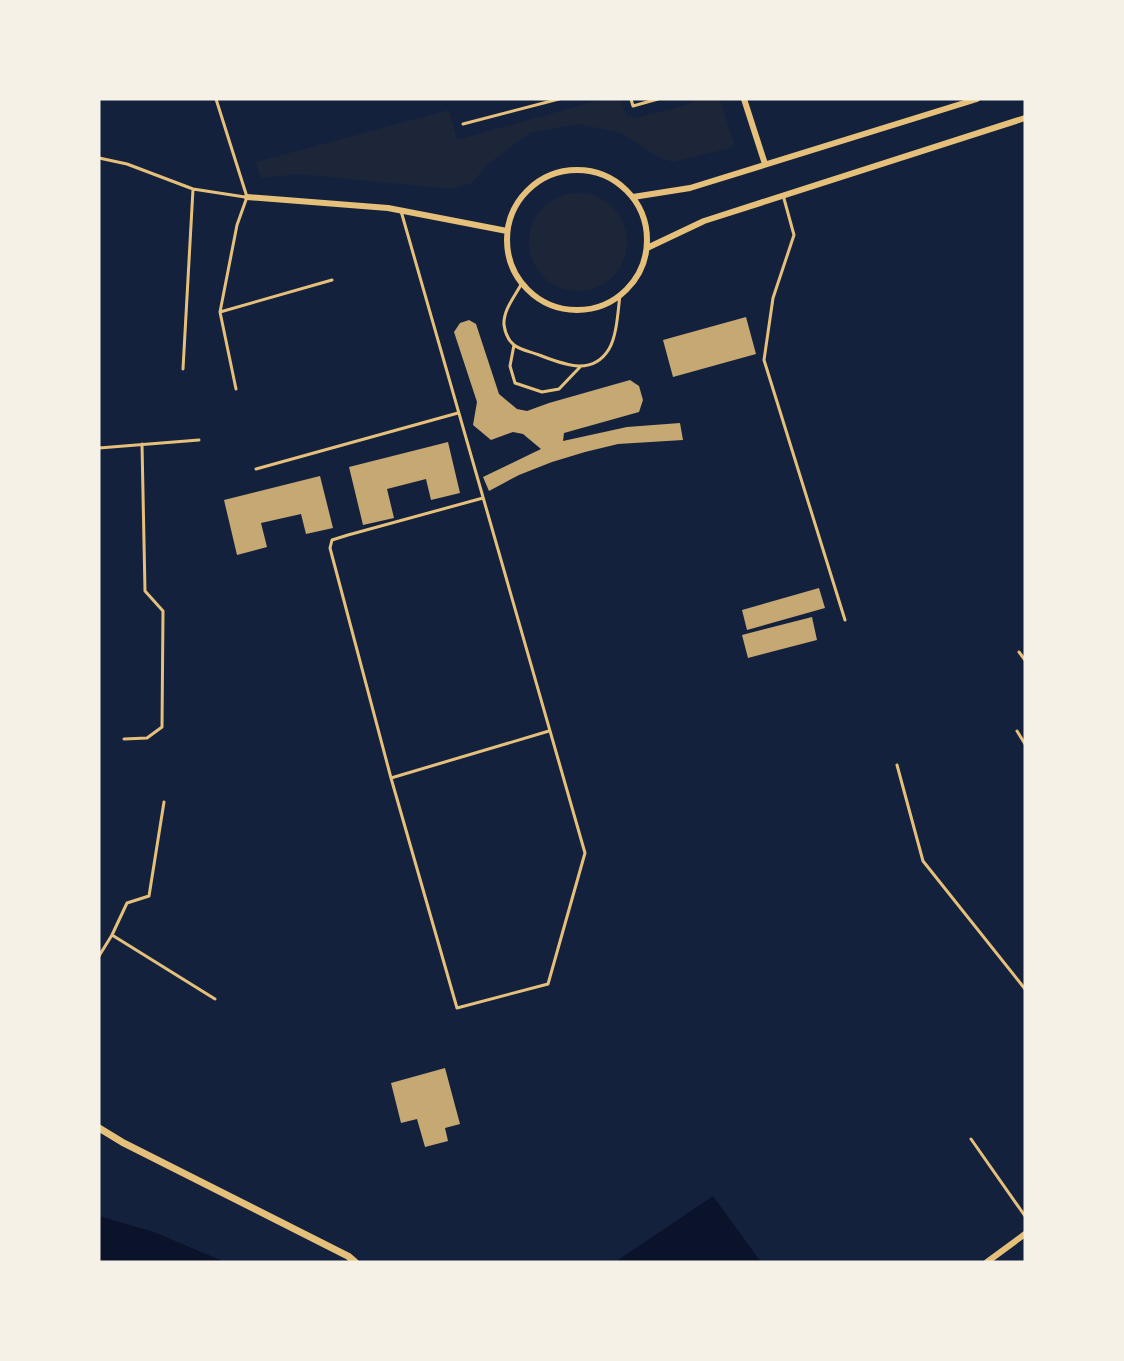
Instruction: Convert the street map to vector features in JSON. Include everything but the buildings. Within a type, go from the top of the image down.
[{"type":"street","points":[[744,99],[765,164]]},
{"type":"street","points":[[633,197],[690,188],[977,99]]},
{"type":"street","points":[[647,248],[704,221],[1025,118]]},
{"type":"street","points":[[571,170],[595,171],[616,181],[633,197],[642,213],[647,230],[647,248],[642,266],[633,282],[620,295],[601,306],[579,310],[558,307],[538,298],[522,284],[513,268],[508,250],[507,231],[514,208],[528,189],[548,176],[559,173],[571,170]]},
{"type":"street","points":[[247,197],[387,208],[507,231]]},
{"type":"street","points":[[99,1128],[122,1142],[348,1256],[355,1262]]},
{"type":"street","points":[[987,1262],[1025,1234]]},
{"type":"lane","points":[[216,99],[247,197],[237,225],[220,312],[236,389]]},
{"type":"lane","points":[[463,124],[559,99]]},
{"type":"lane","points":[[631,99],[633,106],[658,99]]},
{"type":"lane","points":[[99,158],[127,164],[193,189],[247,197]]},
{"type":"lane","points":[[183,369],[193,189]]},
{"type":"lane","points":[[783,195],[794,235],[773,298],[764,360],[845,620]]},
{"type":"lane","points":[[401,210],[585,853],[548,984],[457,1008],[391,778],[330,548],[332,540],[483,498]]},
{"type":"lane","points":[[220,312],[332,280]]},
{"type":"lane","points":[[522,284],[505,313],[504,325],[507,336],[514,345],[566,365],[580,367],[591,364],[609,350],[613,341],[620,295]]},
{"type":"lane","points":[[514,345],[510,366],[515,383],[542,392],[558,389],[580,367]]},
{"type":"lane","points":[[256,469],[459,413]]},
{"type":"lane","points":[[99,448],[199,440]]},
{"type":"lane","points":[[124,739],[147,738],[162,727],[163,611],[145,591],[142,444]]},
{"type":"lane","points":[[1019,652],[1025,660]]},
{"type":"lane","points":[[391,778],[549,731]]},
{"type":"lane","points":[[1017,731],[1025,744]]},
{"type":"lane","points":[[897,765],[923,861],[1025,989]]},
{"type":"lane","points":[[99,956],[127,903],[149,896],[164,802]]},
{"type":"lane","points":[[112,935],[215,999]]},
{"type":"lane","points":[[971,1139],[1025,1216]]},
{"type":"shaded area","points":[[603,99],[620,99],[626,115],[636,118],[690,104],[694,99],[720,99],[734,144],[731,148],[673,162],[660,158],[621,133],[579,124],[530,133],[489,163],[472,183],[451,189],[299,174],[261,178],[256,162],[449,110],[457,140]]},
{"type":"shaded area","points":[[568,193],[588,193],[613,207],[624,223],[627,242],[624,261],[613,277],[588,291],[568,291],[551,283],[537,269],[529,252],[529,232],[537,215],[551,201]]},
{"type":"shaded area","points":[[713,1196],[761,1262],[615,1262]]},
{"type":"shaded area","points":[[99,1216],[154,1232],[225,1262],[99,1262]]}]
